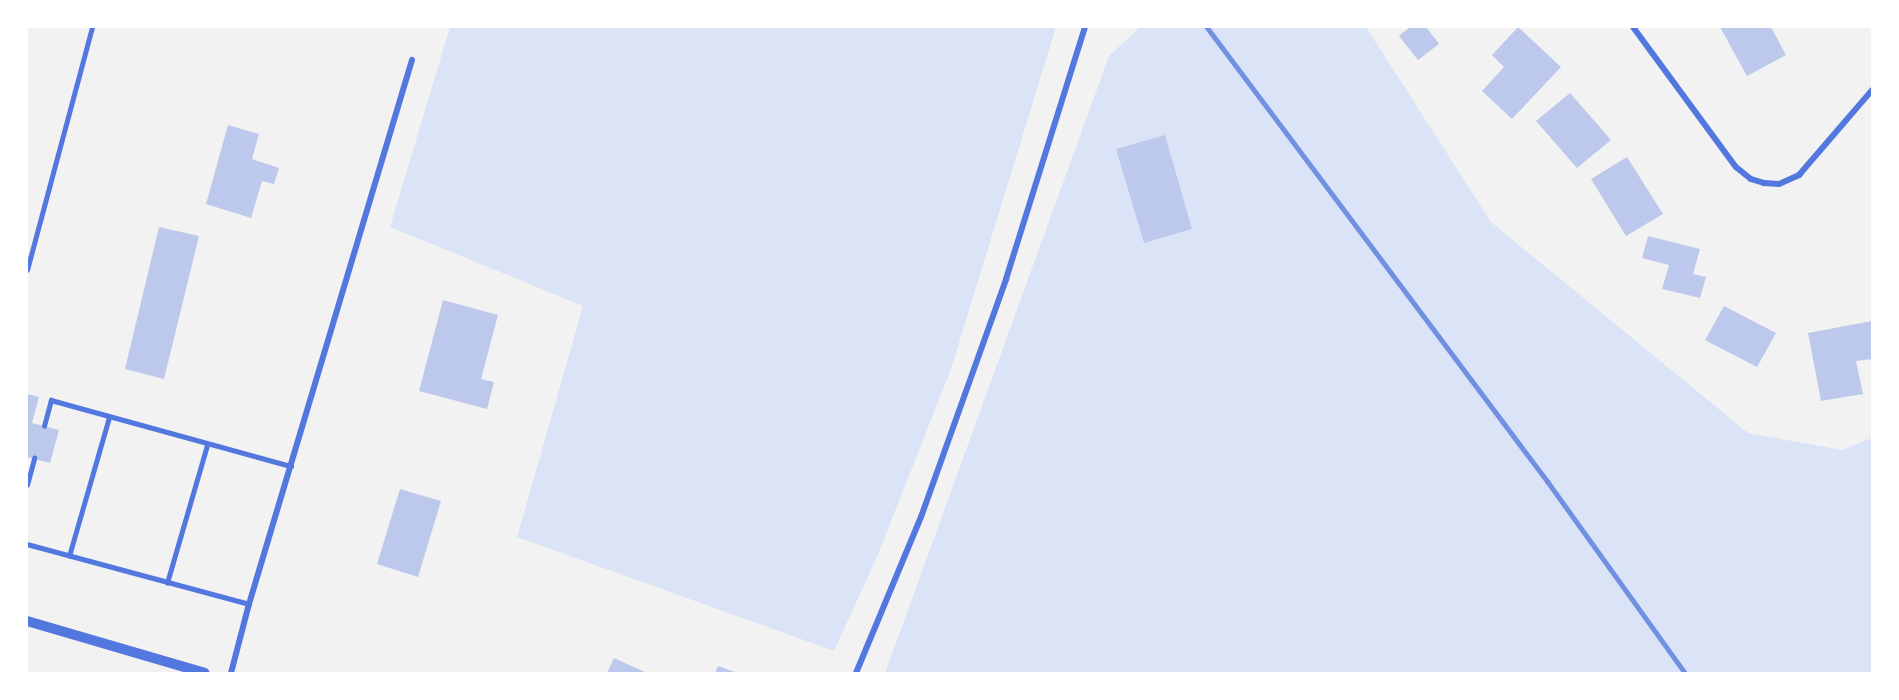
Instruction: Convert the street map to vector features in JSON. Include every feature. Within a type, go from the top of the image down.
[{"type":"street","points":[[856,673],[921,517],[1006,279],[1085,27]]},
{"type":"street","points":[[1633,27],[1736,167],[1751,179],[1764,183],[1779,184],[1798,176],[1872,90]]},
{"type":"street","points":[[231,673],[249,604],[412,60]]},
{"type":"street","points":[[27,621],[205,673]]},
{"type":"lane","points":[[27,270],[92,27]]},
{"type":"lane","points":[[44,426],[51,400],[207,445],[291,466]]},
{"type":"lane","points":[[69,556],[109,417]]},
{"type":"lane","points":[[167,583],[207,445]]},
{"type":"lane","points":[[27,485],[34,458]]},
{"type":"lane","points":[[27,544],[249,604]]},
{"type":"shaded area","points":[[450,27],[1056,27],[951,369],[877,557],[834,651],[517,537],[583,306],[390,227]]},
{"type":"shaded area","points":[[1140,27],[1366,27],[1491,222],[1748,433],[1842,450],[1872,438],[1872,673],[885,673],[1109,56]]},
{"type":"building","points":[[1410,27],[1426,27],[1439,44],[1418,60],[1399,36]]},
{"type":"building","points":[[1518,27],[1561,67],[1512,119],[1482,91],[1504,67],[1492,55]]},
{"type":"building","points":[[1720,27],[1771,27],[1786,55],[1747,76]]},
{"type":"building","points":[[1570,93],[1611,140],[1577,168],[1536,121]]},
{"type":"building","points":[[228,125],[259,134],[252,159],[279,168],[274,184],[262,181],[251,218],[206,204]]},
{"type":"building","points":[[1165,135],[1192,229],[1144,243],[1116,149]]},
{"type":"building","points":[[1627,157],[1663,214],[1626,236],[1591,179]]},
{"type":"building","points":[[159,227],[199,236],[164,379],[125,369]]},
{"type":"building","points":[[1648,236],[1700,249],[1693,274],[1706,277],[1700,298],[1662,289],[1669,265],[1642,258]]},
{"type":"building","points":[[443,300],[498,315],[481,379],[494,382],[487,409],[419,391]]},
{"type":"building","points":[[1724,306],[1776,333],[1757,367],[1705,340]]},
{"type":"building","points":[[1872,321],[1872,359],[1856,361],[1863,394],[1821,401],[1808,333]]},
{"type":"building","points":[[27,394],[39,397],[32,423],[59,430],[50,463],[27,457]]},
{"type":"building","points":[[400,489],[441,501],[418,577],[377,564]]},
{"type":"building","points":[[614,658],[647,673],[607,673]]},
{"type":"building","points":[[718,666],[738,673],[715,673]]},
{"type":"railway","points":[[1207,27],[1548,482],[1685,673]]}]
